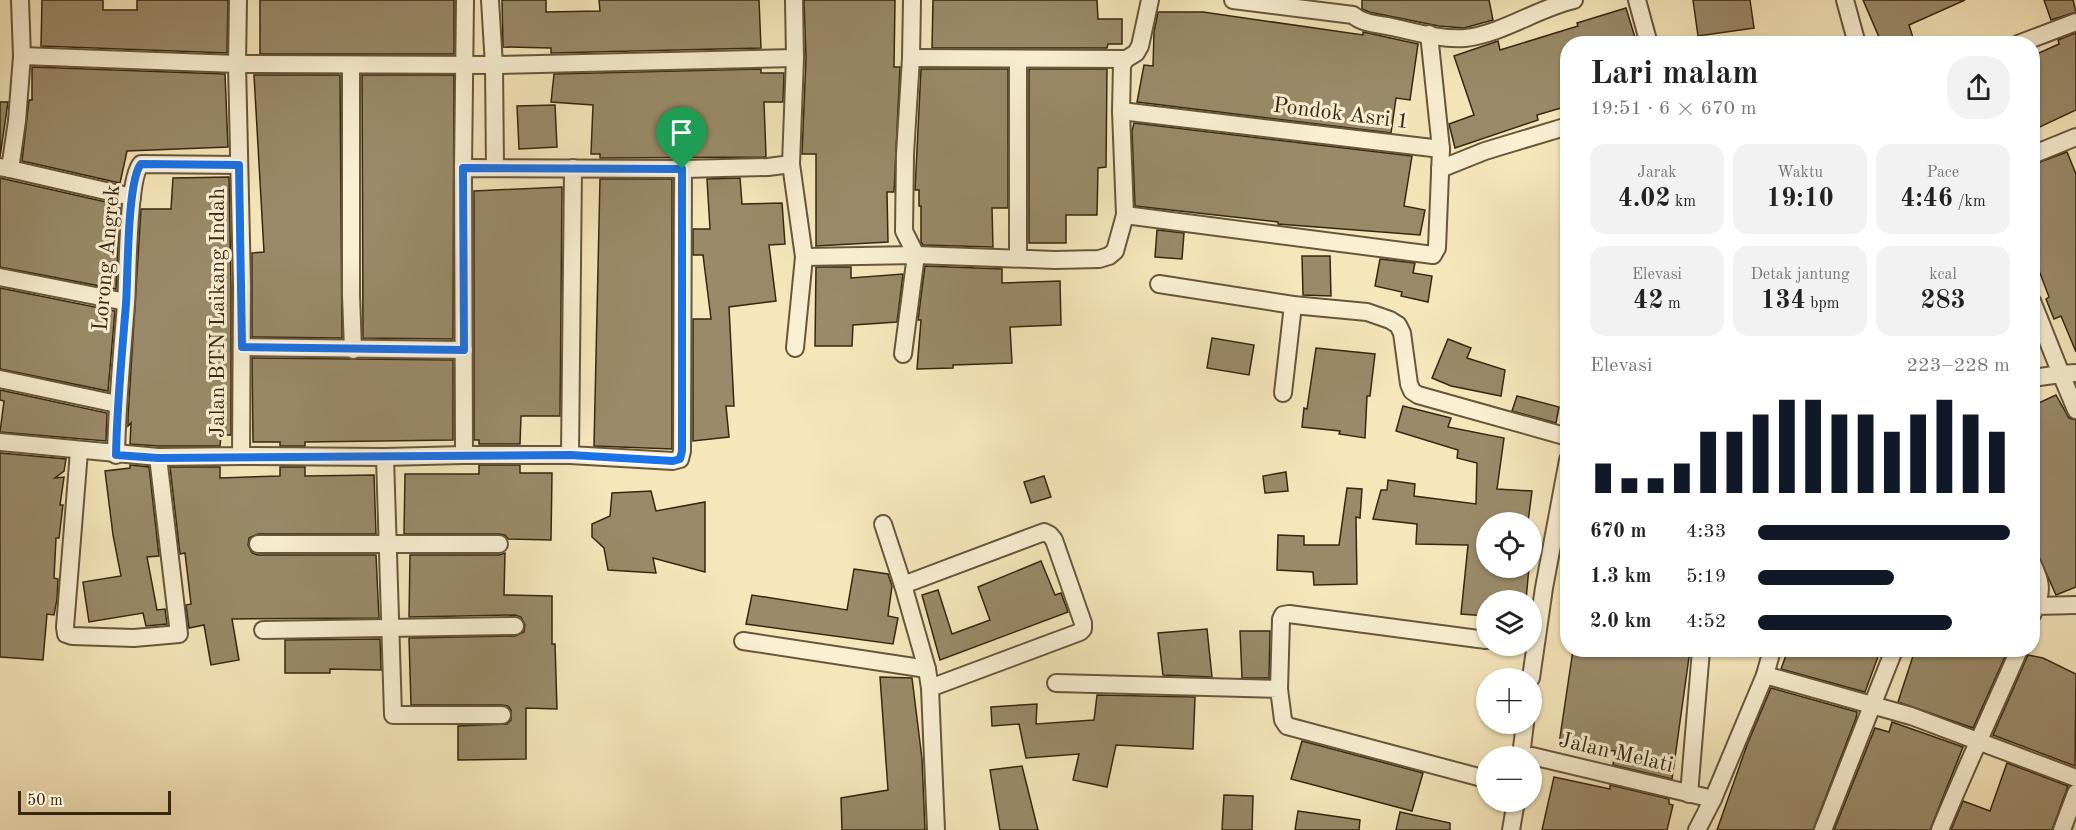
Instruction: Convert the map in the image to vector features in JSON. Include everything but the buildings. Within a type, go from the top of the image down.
[{"type":"street","points":[[20,0],[22,56],[17,121],[5,168],[132,197]]},
{"type":"street","name":"Jalan BTN Laikang Indah","points":[[0,442],[158,458],[241,456],[238,0]]},
{"type":"street","points":[[464,455],[465,0]]},
{"type":"street","points":[[490,0],[494,65],[495,168]]},
{"type":"street","points":[[794,0],[795,58],[791,164],[804,257],[795,348]]},
{"type":"street","points":[[903,354],[916,255],[904,231],[905,154],[912,58],[912,0]]},
{"type":"street","points":[[804,257],[916,255],[1075,260],[1099,259],[1109,256],[1115,251],[1125,215],[1120,111],[1122,65],[1126,59],[1136,53],[1140,45],[1150,0]]},
{"type":"street","points":[[1233,0],[1353,7],[1365,22],[1464,38],[1478,35],[1565,1]]},
{"type":"street","points":[[1637,0],[1647,36]]},
{"type":"street","points":[[1845,0],[1855,36]]},
{"type":"street","points":[[2039,36],[2076,22]]},
{"type":"street","name":"Pondok Asri 1","points":[[1120,111],[1441,149],[1429,34]]},
{"type":"street","points":[[22,56],[237,64],[351,65],[494,65],[795,58]]},
{"type":"street","points":[[912,58],[1126,59]]},
{"type":"street","points":[[1018,60],[1018,258]]},
{"type":"street","points":[[351,65],[353,350]]},
{"type":"street","points":[[1440,169],[1485,151],[1560,128]]},
{"type":"street","points":[[2040,152],[2076,139]]},
{"type":"street","points":[[1125,215],[1433,255],[1437,248],[1441,149]]},
{"type":"street","name":"Lorong Angrek","points":[[116,455],[117,404],[132,197],[138,168],[141,164],[239,165]]},
{"type":"street","points":[[463,168],[682,169],[768,167],[791,164]]},
{"type":"street","points":[[570,455],[573,168]]},
{"type":"street","points":[[241,456],[570,455],[673,461],[680,459],[682,451],[682,169]]},
{"type":"street","points":[[0,277],[126,302]]},
{"type":"street","points":[[1159,284],[1293,304],[1367,312],[1390,320],[1398,325],[1402,333],[1412,391],[1418,395],[1560,435]]},
{"type":"street","points":[[1283,393],[1293,304]]},
{"type":"street","points":[[2040,317],[2068,373],[2076,410]]},
{"type":"street","points":[[242,347],[464,350]]},
{"type":"street","points":[[2040,377],[2068,373]]},
{"type":"street","points":[[0,379],[117,404]]},
{"type":"street","points":[[79,451],[65,627],[66,634],[72,636],[134,638],[179,633],[158,458]]},
{"type":"street","points":[[385,457],[393,716],[502,715]]},
{"type":"street","points":[[884,524],[927,669],[930,688],[936,830]]},
{"type":"street","points":[[903,585],[1044,532],[1054,540],[1083,623],[1083,629],[1080,632],[930,688]]},
{"type":"street","points":[[1542,599],[1560,539]]},
{"type":"street","points":[[258,543],[499,544]]},
{"type":"street","points":[[2040,609],[2076,605]]},
{"type":"street","points":[[1476,639],[1283,615],[1279,689],[1282,720],[1287,726],[1476,775]]},
{"type":"street","points":[[263,630],[515,626]]},
{"type":"street","points":[[743,641],[927,669]]},
{"type":"street","points":[[1689,794],[1700,657]]},
{"type":"street","points":[[1697,830],[1713,799],[1765,675],[1770,657]]},
{"type":"street","points":[[1823,830],[1891,657]]},
{"type":"street","points":[[1940,830],[2016,657]]},
{"type":"street","points":[[1765,675],[1911,716],[2076,778]]},
{"type":"street","points":[[1056,683],[1279,689]]},
{"type":"street","name":"Jalan Melati","points":[[1542,760],[1713,799]]},
{"type":"street","points":[[2062,830],[2076,793]]},
{"type":"street","points":[[1511,830],[1514,812]]},
{"type":"route","points":[[141,164],[239,165],[242,347],[353,350],[464,350],[463,168],[682,169],[683,325],[682,451],[680,459],[673,461],[570,455],[158,458],[116,455],[117,404],[132,197],[138,168],[141,164]]}]
